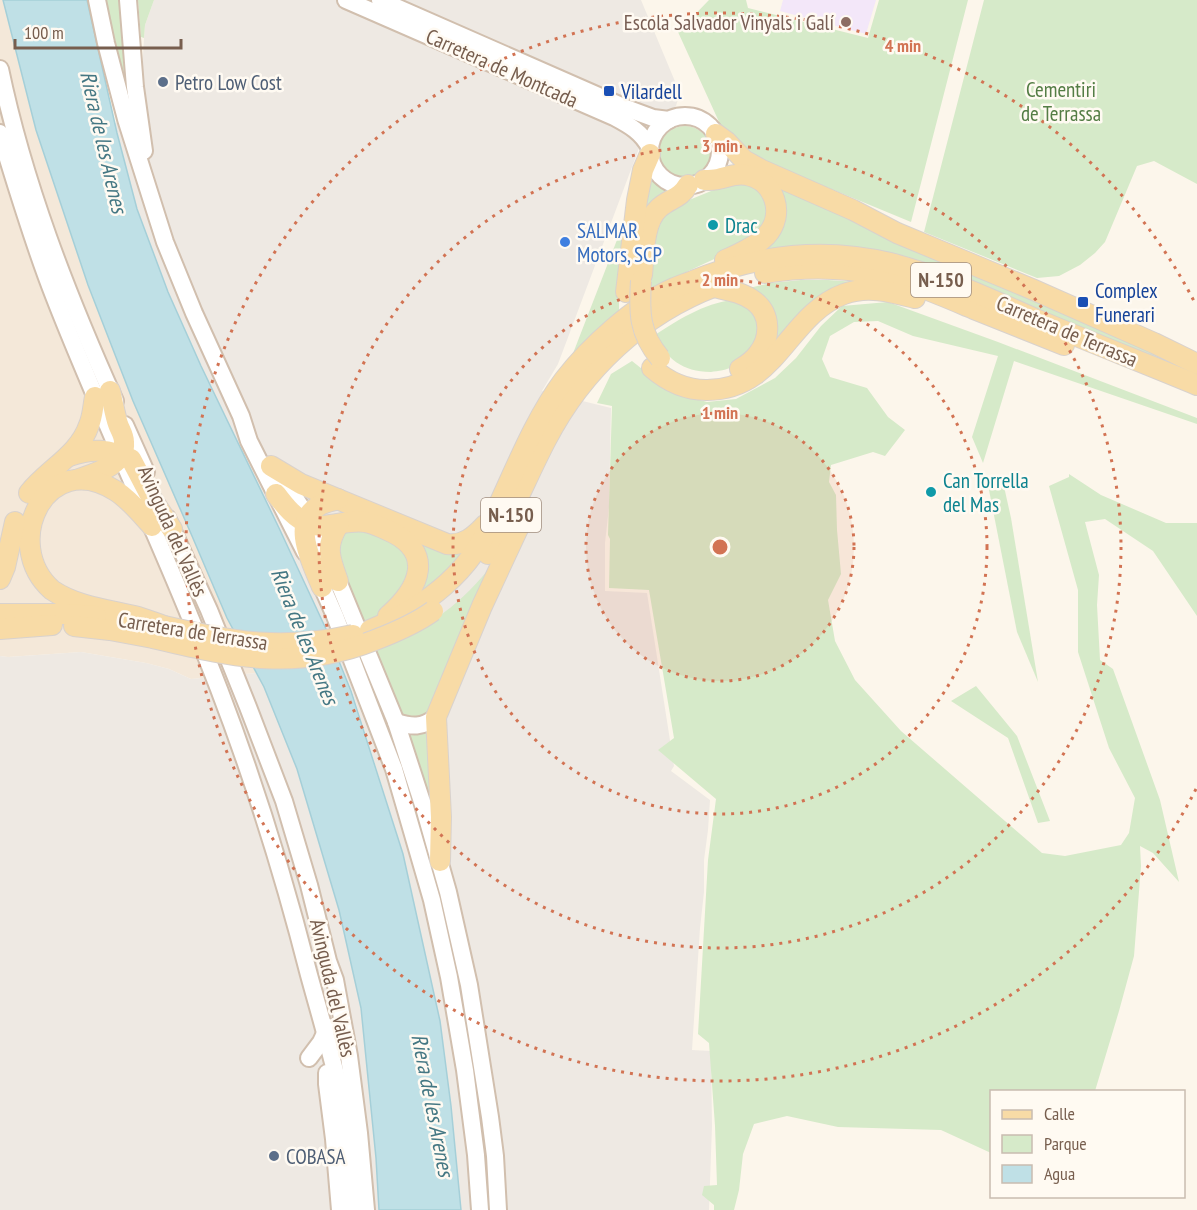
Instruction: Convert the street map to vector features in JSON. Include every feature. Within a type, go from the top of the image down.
[{"type":"main road","points":[[97,0],[126,119],[165,242],[241,416],[259,449],[291,491],[308,522]]},
{"type":"main road","points":[[128,0],[135,87],[155,211]]},
{"type":"main road","name":"Carretera de Montcada","points":[[346,0],[614,117],[640,133],[650,151]]},
{"type":"main road","name":"Carretera de Montcada","points":[[380,0],[627,108],[653,118],[669,120]]},
{"type":"main road","name":"Avinguda del Vallès","points":[[0,69],[11,119],[40,214],[69,292],[102,394]]},
{"type":"main road","points":[[634,287],[637,200],[652,139],[662,124],[679,116],[688,116],[707,123],[744,160],[762,170],[853,210],[897,233],[1154,343],[1197,364]]},
{"type":"main road","name":"Avinguda del Vallès","points":[[0,133],[33,240],[54,297],[172,529],[209,610],[284,801],[335,980],[349,1056],[366,1210]]},
{"type":"main road","points":[[716,134],[720,154],[712,173],[661,206],[650,221],[627,311],[638,349],[656,363],[664,377],[679,385],[698,390],[715,390],[741,383],[763,368],[822,305],[845,293],[859,290],[894,293],[1014,325]]},
{"type":"main road","points":[[650,151],[654,166],[667,181],[676,184],[717,180],[736,174],[754,177],[764,182],[775,201],[776,216],[772,229],[761,240],[734,256],[699,272],[673,289]]},
{"type":"main road","name":"Carretera de Terrassa","points":[[0,614],[59,620],[98,628],[278,645],[326,641],[370,630],[390,615],[420,604],[450,581],[464,566],[487,532],[542,413],[564,379],[596,344],[649,302],[673,289],[729,267],[773,257],[830,254],[891,263],[934,277],[1197,385]]},
{"type":"main road","name":"Carretera de Terrassa","points":[[420,604],[442,605],[465,583],[486,557],[508,521],[547,439],[567,404],[606,357],[645,323],[669,308],[744,276],[815,268],[849,270],[908,283],[1197,399]]},
{"type":"main road","points":[[656,363],[707,378],[733,372],[758,356],[767,337],[768,325],[764,313],[756,302],[749,298],[737,292],[714,287]]},
{"type":"main road","points":[[1154,343],[1197,357]]},
{"type":"main road","points":[[102,394],[118,423],[124,443],[120,455],[111,466],[99,473],[51,487],[37,499],[27,515],[22,533],[24,551],[29,566],[42,583],[57,594],[96,608],[140,618],[159,632]]},
{"type":"main road","points":[[0,579],[5,567],[15,520],[23,502],[33,488],[69,456],[81,440],[90,425],[102,394]]},
{"type":"main road","points":[[440,861],[441,817],[436,717],[486,596],[556,444],[567,404]]},
{"type":"main road","points":[[241,416],[249,441],[276,494],[330,584]]},
{"type":"main road","points":[[69,456],[99,450],[131,459],[152,499],[172,529]]},
{"type":"main road","name":"Avinguda del Vallès","points":[[120,455],[217,682],[261,806],[326,1033],[331,1064],[341,1097],[352,1210]]},
{"type":"main road","points":[[271,466],[301,484],[447,544],[456,544],[473,537],[493,517]]},
{"type":"main road","points":[[79,479],[99,483],[116,491],[152,526]]},
{"type":"main road","points":[[276,494],[292,513],[308,522],[320,526],[356,521],[373,524],[396,534],[409,544],[416,555],[418,567],[413,586],[420,604]]},
{"type":"main road","points":[[338,499],[318,505],[310,514],[304,538],[330,584],[396,722],[440,861],[469,985],[495,1156],[498,1210]]},
{"type":"main road","points":[[339,524],[332,536],[329,549],[330,584],[339,626],[394,769],[432,900],[449,977],[463,1059],[476,1155],[480,1210]]},
{"type":"main road","name":"Carretera de Terrassa","points":[[159,632],[213,652],[246,658],[299,659],[359,647],[402,629],[423,618],[420,604]]},
{"type":"main road","points":[[0,606],[44,609],[59,620]]},
{"type":"main road","points":[[0,629],[59,620]]},
{"type":"main road","name":"Carretera de Terrassa","points":[[0,623],[59,620]]},
{"type":"main road","points":[[396,722],[414,726],[429,723],[436,717]]},
{"type":"main road","points":[[328,961],[327,980],[331,1018],[321,1042],[306,1058],[331,1064],[327,1084],[340,1210]]},
{"type":"shaded area","points":[[0,0],[3,0],[36,130],[133,401],[227,618],[256,673],[191,679],[169,669],[146,663],[81,652],[0,656]]},
{"type":"shaded area","points":[[154,0],[641,0],[679,91],[678,99],[676,106],[670,111],[653,111],[558,364],[542,391],[611,408],[605,591],[647,593],[674,766],[671,771],[710,800],[692,1050],[711,1051],[712,1126],[709,1210],[461,1210],[440,1021],[403,854],[352,691],[326,629],[168,292],[137,209],[117,133],[115,123],[147,118],[142,75],[144,38],[145,25]]},
{"type":"shaded area","name":"Escola Salvador Vinyals i Galí","points":[[783,0],[876,0],[866,34],[780,11]]},
{"type":"shaded area","points":[[81,652],[146,663],[169,669],[191,679],[256,673],[264,687],[297,769],[339,910],[361,1008],[379,1210],[0,1210],[0,656]]},
{"type":"green space","points":[[105,0],[124,0],[133,110],[107,9]]},
{"type":"green space","points":[[138,0],[154,0],[145,25],[144,38],[141,37]]},
{"type":"green space","points":[[709,0],[746,0],[748,8],[868,38],[879,0],[968,0],[911,222],[756,156],[720,124],[678,32]]},
{"type":"green space","name":"Cementiri de Terrassa","points":[[984,0],[1197,0],[1197,184],[1154,161],[1137,166],[1105,242],[1080,265],[1059,276],[1037,278],[924,232]]},
{"type":"green space","points":[[680,126],[690,126],[699,130],[707,138],[711,152],[707,166],[699,174],[690,178],[680,178],[671,174],[663,166],[659,157],[659,147],[663,138],[671,130]]},
{"type":"green space","points":[[649,176],[660,187],[671,193],[643,221]]},
{"type":"green space","points":[[637,180],[619,296],[619,313],[572,356],[622,227]]},
{"type":"green space","points":[[738,180],[756,185],[771,210],[761,232],[725,254],[682,274],[647,294],[655,224],[672,207]]},
{"type":"green space","points":[[775,186],[1197,370],[1197,376],[762,250]]},
{"type":"green space","points":[[801,280],[857,282],[767,354],[749,288]]},
{"type":"green space","points":[[733,300],[757,313],[761,339],[745,357],[731,367],[711,372],[684,366],[670,357],[652,337],[701,309]]},
{"type":"green space","points":[[888,302],[1197,418],[1197,424],[1014,361],[983,463],[972,437],[998,356],[913,336],[878,321],[854,322],[830,336],[822,359],[830,377],[867,388],[888,417],[905,430],[885,456],[873,452],[831,465],[829,482],[836,495],[841,574],[828,600],[835,641],[855,680],[901,731],[1042,853],[1065,856],[1121,845],[1129,833],[1135,798],[1109,748],[1078,652],[1078,590],[1049,486],[1069,477],[1069,474],[1101,495],[1166,523],[1197,523],[1197,616],[1153,551],[1105,519],[1085,522],[1099,575],[1097,605],[1100,660],[1113,669],[1160,800],[1179,882],[1153,853],[1140,846],[1141,866],[1134,956],[1095,1090],[990,1090],[990,1153],[941,1130],[838,1127],[787,1116],[754,1124],[743,1154],[734,1210],[714,1210],[714,1205],[702,1195],[704,1186],[717,1185],[709,1043],[698,1034],[708,860],[716,799],[658,750],[674,738],[649,590],[609,588],[610,539],[608,535],[612,406],[597,403],[611,374],[632,361],[671,392],[707,402],[736,399],[775,378],[842,306]]},
{"type":"green space","points":[[1003,482],[1038,682],[1017,632],[988,485]]},
{"type":"green space","points":[[356,529],[389,538],[409,558],[409,577],[381,614],[365,622],[337,555],[342,536]]},
{"type":"green space","points":[[411,538],[469,547],[449,572],[411,601]]},
{"type":"green space","points":[[488,570],[429,711],[421,716],[403,715],[376,650],[437,618],[476,584]]},
{"type":"green space","points":[[976,686],[1017,736],[1050,821],[1038,823],[1008,738],[951,701]]},
{"type":"green space","points":[[430,727],[433,812],[405,729]]},
{"type":"water","name":"Riera de les Arenes","points":[[3,0],[87,0],[137,209],[168,292],[326,629],[351,691],[403,854],[440,1021],[461,1210],[379,1210],[361,1008],[339,910],[297,769],[264,687],[227,618],[133,401],[88,285],[36,130]]},
{"type":"place","name":"Escola Salvador Vinyals i Galí","points":[[846,22]]},
{"type":"place","name":"Petro Low Cost","points":[[163,82]]},
{"type":"place","name":"Vilardell","points":[[609,91]]},
{"type":"place","name":"Drac","points":[[713,225]]},
{"type":"place","name":"SALMAR Motors, SCP","points":[[565,242]]},
{"type":"place","name":"Complex Funerari","points":[[1083,302]]},
{"type":"place","name":"Can Torrella del Mas","points":[[931,492]]},
{"type":"place","name":"COBASA","points":[[274,1156]]}]
